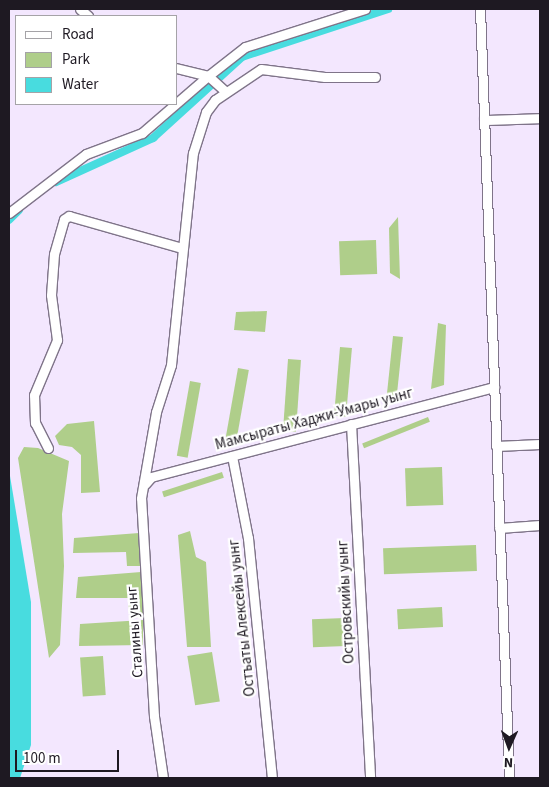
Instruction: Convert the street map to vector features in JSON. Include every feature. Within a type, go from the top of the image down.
[{"type":"street","points":[[178,103],[245,47],[366,9]]},
{"type":"street","points":[[480,9],[509,778]]},
{"type":"street","points":[[178,69],[209,77],[224,90]]},
{"type":"street","name":"Сталины уынг","points":[[163,778],[155,718],[141,498],[145,484],[156,412],[171,365],[193,153],[206,112],[224,90],[261,69],[306,76],[374,77]]},
{"type":"street","points":[[9,213],[86,154],[142,133],[176,105]]},
{"type":"street","points":[[484,120],[540,118]]},
{"type":"street","points":[[48,448],[34,424],[34,395],[57,340],[51,295],[54,254],[64,219],[69,216],[182,248]]},
{"type":"street","name":"Мамсыраты Хаджи-Умары уынг","points":[[145,484],[152,477],[494,387]]},
{"type":"street","name":"Островскийы уынг","points":[[351,424],[370,778]]},
{"type":"street","points":[[496,446],[540,444]]},
{"type":"street","name":"Остъаты Алексейы уынг","points":[[232,456],[248,538],[272,778]]},
{"type":"street","points":[[499,528],[540,525]]},
{"type":"green space","points":[[398,217],[400,279],[390,273],[389,228]]},
{"type":"green space","points":[[376,240],[377,274],[340,275],[339,241]]},
{"type":"green space","points":[[267,311],[265,332],[234,330],[236,312]]},
{"type":"green space","points":[[438,323],[446,325],[444,385],[431,389]]},
{"type":"green space","points":[[393,336],[403,337],[396,402],[386,401]]},
{"type":"green space","points":[[340,347],[352,348],[346,417],[334,416]]},
{"type":"green space","points":[[288,359],[301,360],[296,432],[283,431]]},
{"type":"green space","points":[[238,368],[249,370],[236,445],[225,443]]},
{"type":"green space","points":[[190,381],[201,383],[188,458],[177,456]]},
{"type":"green space","points":[[428,417],[430,422],[364,448],[362,444]]},
{"type":"green space","points":[[94,421],[100,492],[81,493],[81,455],[72,447],[59,445],[55,436],[67,424]]},
{"type":"green space","points":[[24,447],[38,448],[69,461],[62,514],[64,566],[60,645],[49,658],[18,458]]},
{"type":"green space","points":[[442,467],[443,505],[406,506],[405,468]]},
{"type":"green space","points":[[222,472],[224,478],[164,497],[162,491]]},
{"type":"green space","points":[[190,531],[196,557],[206,562],[211,647],[187,647],[178,535]]},
{"type":"green space","points":[[139,533],[140,566],[127,566],[126,552],[73,553],[74,538]]},
{"type":"green space","points":[[476,545],[477,571],[384,574],[383,548]]},
{"type":"green space","points":[[141,572],[143,614],[129,614],[128,598],[76,598],[78,577]]},
{"type":"green space","points":[[442,607],[443,627],[398,629],[397,609]]},
{"type":"green space","points":[[345,618],[346,646],[313,647],[312,619]]},
{"type":"green space","points":[[143,620],[143,645],[79,646],[80,624]]},
{"type":"green space","points":[[212,652],[220,701],[195,705],[187,656]]},
{"type":"green space","points":[[103,656],[106,695],[83,697],[80,658]]},
{"type":"water","points":[[9,470],[31,602],[31,745],[20,778],[9,778]]},
{"type":"waterway","points":[[56,182],[153,138],[242,57],[388,9]]},
{"type":"waterway","points":[[9,220],[19,210]]}]
